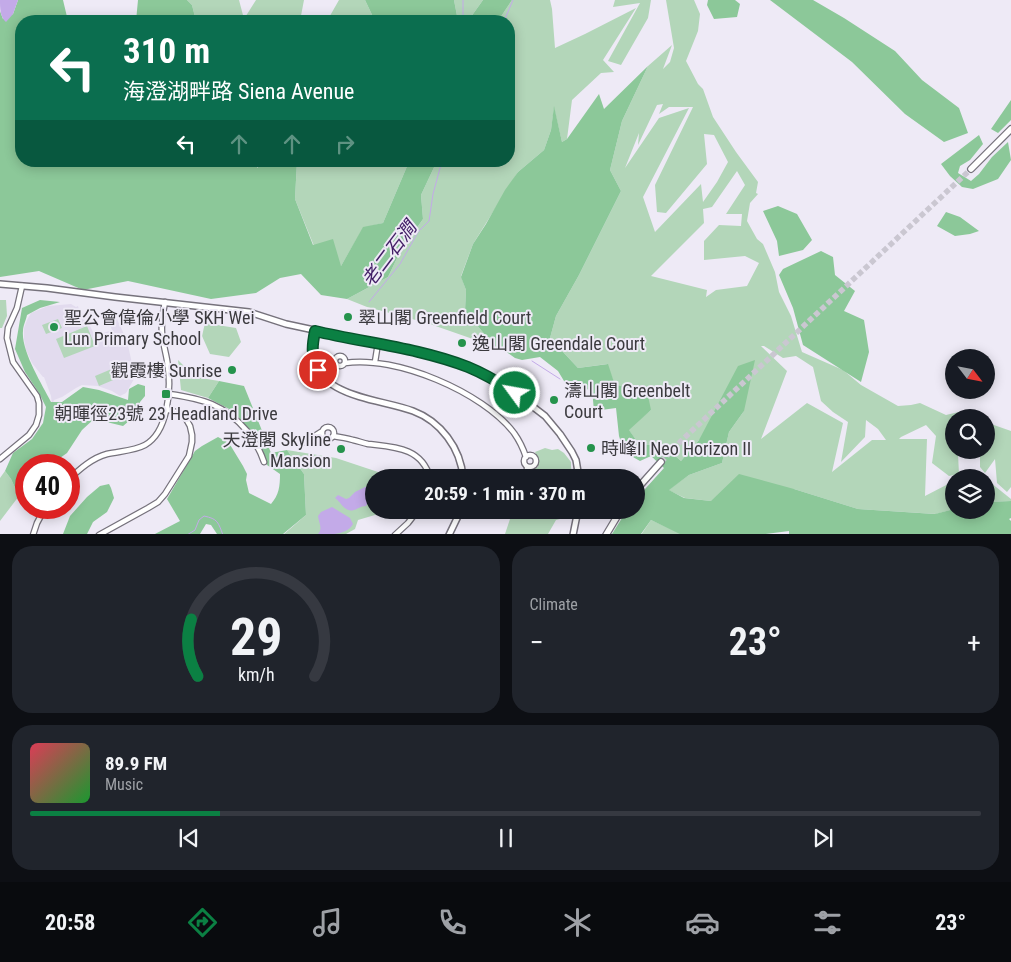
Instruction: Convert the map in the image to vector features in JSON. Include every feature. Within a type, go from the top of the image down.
[{"type":"main road","points":[[971,169],[1011,129]]},
{"type":"main road","points":[[645,480],[660,462]]},
{"type":"main road","points":[[606,534],[615,519]]},
{"type":"street","points":[[0,284],[249,312],[315,331],[433,356],[488,376],[515,393],[545,416],[560,434],[576,460],[578,469]]},
{"type":"street","points":[[0,459],[29,435],[36,425],[39,415],[37,396],[13,362],[7,338],[8,328],[17,308],[22,286]]},
{"type":"street","points":[[80,469],[101,456],[138,448],[149,442],[160,428],[169,394],[169,371],[161,330],[165,302]]},
{"type":"street","points":[[315,331],[312,349],[314,362],[322,376],[341,390],[411,410],[426,418],[439,427],[446,435],[456,450],[462,469]]},
{"type":"street","points":[[375,362],[378,344]]},
{"type":"street","points":[[345,363],[375,362],[402,368],[442,382],[493,412],[518,439],[526,456],[524,462],[528,467],[533,466],[536,461],[533,456],[526,456]]},
{"type":"street","points":[[169,394],[194,398],[230,413],[257,445],[264,462]]},
{"type":"street","points":[[98,534],[158,502],[188,456],[191,449],[192,431],[188,422],[180,413],[166,408]]},
{"type":"street","points":[[305,442],[329,426],[333,430],[333,436]]},
{"type":"street","points":[[321,432],[324,438],[330,439],[333,436],[404,450],[421,460],[427,469]]},
{"type":"street","points":[[33,534],[39,519]]},
{"type":"street","points":[[395,534],[411,519]]},
{"type":"street","points":[[449,534],[456,519]]},
{"type":"street","points":[[573,534],[576,519]]},
{"type":"shaded area","points":[[0,0],[18,0],[13,14],[6,22],[1,15]]},
{"type":"shaded area","points":[[71,304],[76,307],[78,306],[79,310],[81,310],[87,325],[89,324],[95,336],[112,330],[110,325],[115,323],[114,320],[117,319],[127,341],[134,376],[126,393],[120,396],[98,386],[82,385],[54,400],[52,405],[51,396],[44,377],[32,363],[26,350],[24,328],[31,313],[48,306]]},
{"type":"shaded area","points":[[365,487],[365,506],[351,511],[343,507],[335,498],[338,495],[346,499]]},
{"type":"shaded area","points":[[332,507],[350,518],[353,524],[342,532],[318,534],[320,528],[318,516],[321,512]]},
{"type":"green space","points":[[18,0],[63,0],[67,15],[15,15],[15,167],[297,167],[295,199],[313,245],[333,239],[341,266],[363,227],[383,223],[407,167],[434,167],[421,195],[423,219],[400,252],[388,277],[347,299],[321,295],[301,274],[280,278],[256,293],[211,299],[128,281],[83,290],[39,271],[0,277],[0,11],[3,19],[13,14]]},
{"type":"green space","points":[[138,0],[187,0],[192,5],[194,15],[137,15]]},
{"type":"green space","points":[[187,0],[239,0],[243,15],[194,15],[192,5]]},
{"type":"green space","points":[[256,0],[304,0],[301,15],[247,15]]},
{"type":"green space","points":[[339,0],[365,0],[372,15],[330,15]]},
{"type":"green space","points":[[365,0],[454,0],[457,15],[372,15]]},
{"type":"green space","points":[[454,0],[483,0],[472,15],[457,15]]},
{"type":"green space","points":[[483,0],[512,0],[502,15],[472,15]]},
{"type":"green space","points":[[512,0],[550,0],[555,48],[636,8],[603,60],[614,72],[601,73],[572,100],[567,139],[562,142],[554,108],[551,130],[544,150],[518,172],[473,244],[461,276],[466,290],[465,311],[486,336],[490,345],[427,323],[367,307],[347,299],[388,277],[400,252],[423,219],[421,195],[434,167],[515,167],[515,15],[502,15]]},
{"type":"green space","points":[[615,0],[651,0],[648,18],[621,65],[608,61],[640,3],[613,7]]},
{"type":"green space","points":[[666,0],[694,0],[700,14],[698,31],[686,61],[698,84],[703,89],[713,117],[758,182],[756,193],[758,194],[750,203],[747,221],[757,239],[763,244],[775,272],[779,292],[791,316],[802,352],[843,370],[861,385],[898,406],[920,403],[945,415],[945,459],[958,459],[959,469],[945,469],[945,473],[932,463],[936,436],[926,425],[899,439],[927,439],[925,496],[945,486],[945,512],[936,514],[858,509],[794,489],[711,501],[685,498],[668,490],[689,475],[722,463],[729,432],[744,411],[699,440],[681,461],[664,446],[639,444],[628,429],[651,410],[615,385],[607,364],[578,368],[550,338],[556,316],[621,191],[610,170],[622,121],[648,66],[672,45],[663,69],[670,62],[674,48]],"holes":[[[663,104],[659,114],[669,107],[693,107],[655,185],[657,212],[666,213],[707,164],[704,134],[714,135],[728,162],[703,202],[701,184],[655,232],[643,197],[689,108],[659,118],[625,168],[639,133],[638,145],[657,105]],[[737,171],[745,185],[726,214],[742,214],[741,226],[719,225],[704,241],[704,260],[745,256],[759,263],[747,286],[716,290],[706,297],[707,290],[651,276],[704,223],[703,209],[712,207]],[[761,346],[783,358],[796,356],[813,367],[821,401],[848,422],[841,462],[865,437],[866,420],[878,429],[886,440],[872,440],[832,472],[843,423],[807,403],[761,439],[787,371]]]},
{"type":"green space","points":[[708,0],[735,0],[740,4],[737,17],[714,19],[707,5]]},
{"type":"green space","points":[[770,0],[813,0],[895,51],[922,80],[959,108],[968,133],[944,142],[905,114],[852,62]]},
{"type":"green space","points":[[648,66],[622,121],[610,170],[621,191],[556,316],[550,338],[578,368],[608,364],[615,385],[647,391],[651,410],[629,430],[639,444],[664,446],[681,461],[699,440],[738,366],[755,360],[744,411],[729,432],[722,463],[689,475],[669,490],[684,498],[711,501],[739,474],[858,509],[935,514],[945,511],[945,519],[995,519],[995,502],[1011,501],[1011,518],[1009,519],[1011,521],[1011,534],[789,534],[789,531],[766,534],[680,534],[651,520],[641,534],[612,534],[621,519],[645,519],[645,489],[664,468],[651,456],[640,461],[624,452],[619,436],[616,408],[594,411],[592,389],[570,391],[558,371],[540,357],[522,360],[490,345],[486,336],[465,311],[466,290],[461,277],[473,244],[505,190],[518,172],[544,150],[551,130],[554,106],[562,142],[567,139],[599,94],[604,109]]},
{"type":"green space","points":[[1011,100],[1011,120],[998,133],[991,129]]},
{"type":"green space","points":[[979,135],[983,144],[970,160],[960,166],[958,173],[971,181],[1008,142],[1011,160],[998,179],[973,189],[962,187],[941,164]]},
{"type":"green space","points":[[297,167],[407,167],[383,223],[363,228],[341,266],[314,246],[295,199]]},
{"type":"green space","points":[[778,206],[797,214],[812,240],[803,250],[779,256],[777,241],[763,211]]},
{"type":"green space","points":[[946,212],[960,217],[979,231],[955,236],[937,226]]},
{"type":"green space","points":[[821,251],[833,257],[835,275],[855,291],[844,311],[864,320],[869,352],[861,382],[803,345],[793,308],[779,275],[783,269]]},
{"type":"green space","points":[[0,300],[6,300],[7,316],[2,328],[0,328]]},
{"type":"green space","points":[[40,300],[60,302],[40,308],[27,315],[23,329],[25,348],[51,402],[62,402],[83,387],[99,390],[128,400],[129,389],[138,384],[145,386],[145,396],[140,402],[135,416],[123,426],[94,419],[82,430],[66,454],[15,454],[15,488],[5,471],[13,453],[32,439],[43,423],[46,407],[25,372],[15,349],[22,308]]},
{"type":"green space","points":[[58,319],[62,328],[46,334],[42,325]]},
{"type":"green space","points":[[205,323],[236,328],[241,342],[229,357],[210,354],[202,336]]},
{"type":"green space","points":[[87,326],[95,346],[64,358],[56,339]]},
{"type":"green space","points":[[178,360],[195,377],[219,381],[208,398],[181,390]]},
{"type":"green space","points":[[114,368],[118,378],[99,386],[95,376]]},
{"type":"green space","points":[[219,381],[244,386],[271,453],[287,450],[304,474],[306,515],[283,534],[217,534],[211,525],[206,524],[200,534],[155,534],[180,521],[167,499],[195,451],[218,437],[229,443],[243,466],[247,474],[246,480],[249,493],[271,504],[277,494],[280,474],[267,465],[264,454],[246,426],[233,411],[208,398]]},
{"type":"green space","points":[[995,425],[1011,431],[1011,487],[1007,492],[997,483]]},
{"type":"green space","points":[[545,448],[558,449],[571,462],[571,469],[533,469],[538,467],[538,458],[535,452]]},
{"type":"green space","points":[[287,450],[336,458],[369,469],[365,469],[365,518],[358,520],[355,529],[346,534],[284,534],[306,515],[304,474]]},
{"type":"green space","points":[[980,459],[995,459],[988,469],[982,469]]},
{"type":"green space","points":[[5,471],[11,479],[15,488],[15,501],[0,521],[0,478]]},
{"type":"green space","points":[[109,484],[114,498],[107,512],[93,522],[87,534],[63,534],[69,519],[80,519],[80,505],[100,486]]},
{"type":"green space","points":[[995,486],[1011,499],[1011,501],[995,502]]},
{"type":"green space","points":[[510,519],[560,519],[556,520],[548,534],[505,534]]},
{"type":"green space","points":[[651,520],[682,534],[642,534]]},
{"type":"waterway","name":"老二石澗","points":[[463,0],[463,15]]},
{"type":"waterway","points":[[507,15],[513,0]]},
{"type":"waterway","name":"老二石澗","points":[[369,302],[400,264],[418,232],[429,221],[433,194],[440,167]]},
{"type":"waterway","points":[[532,361],[560,379]]},
{"type":"waterway","points":[[189,534],[195,530],[199,520],[204,516],[212,518],[217,522],[223,534]]},
{"type":"tunnel","points":[[661,462],[681,441],[971,169]]},
{"type":"place","name":"翠山閣 Greenfield Court","points":[[348,317]]},
{"type":"place","name":"聖公會偉倫小學 SKH Wei Lun Primary School","points":[[54,327]]},
{"type":"place","name":"逸山閣 Greendale Court","points":[[462,343]]},
{"type":"place","name":"觀霞樓 Sunrise","points":[[232,370]]},
{"type":"place","name":"朝暉徑23號 23 Headland Drive","points":[[166,394]]},
{"type":"place","name":"濤山閣 Greenbelt Court","points":[[554,400]]},
{"type":"place","name":"時峰II Neo Horizon II","points":[[591,448]]},
{"type":"place","name":"天澄閣 Skyline Mansion","points":[[341,449]]},
{"type":"route","points":[[318,370],[314,362],[312,349],[315,331],[448,360],[488,376],[515,393]]}]
